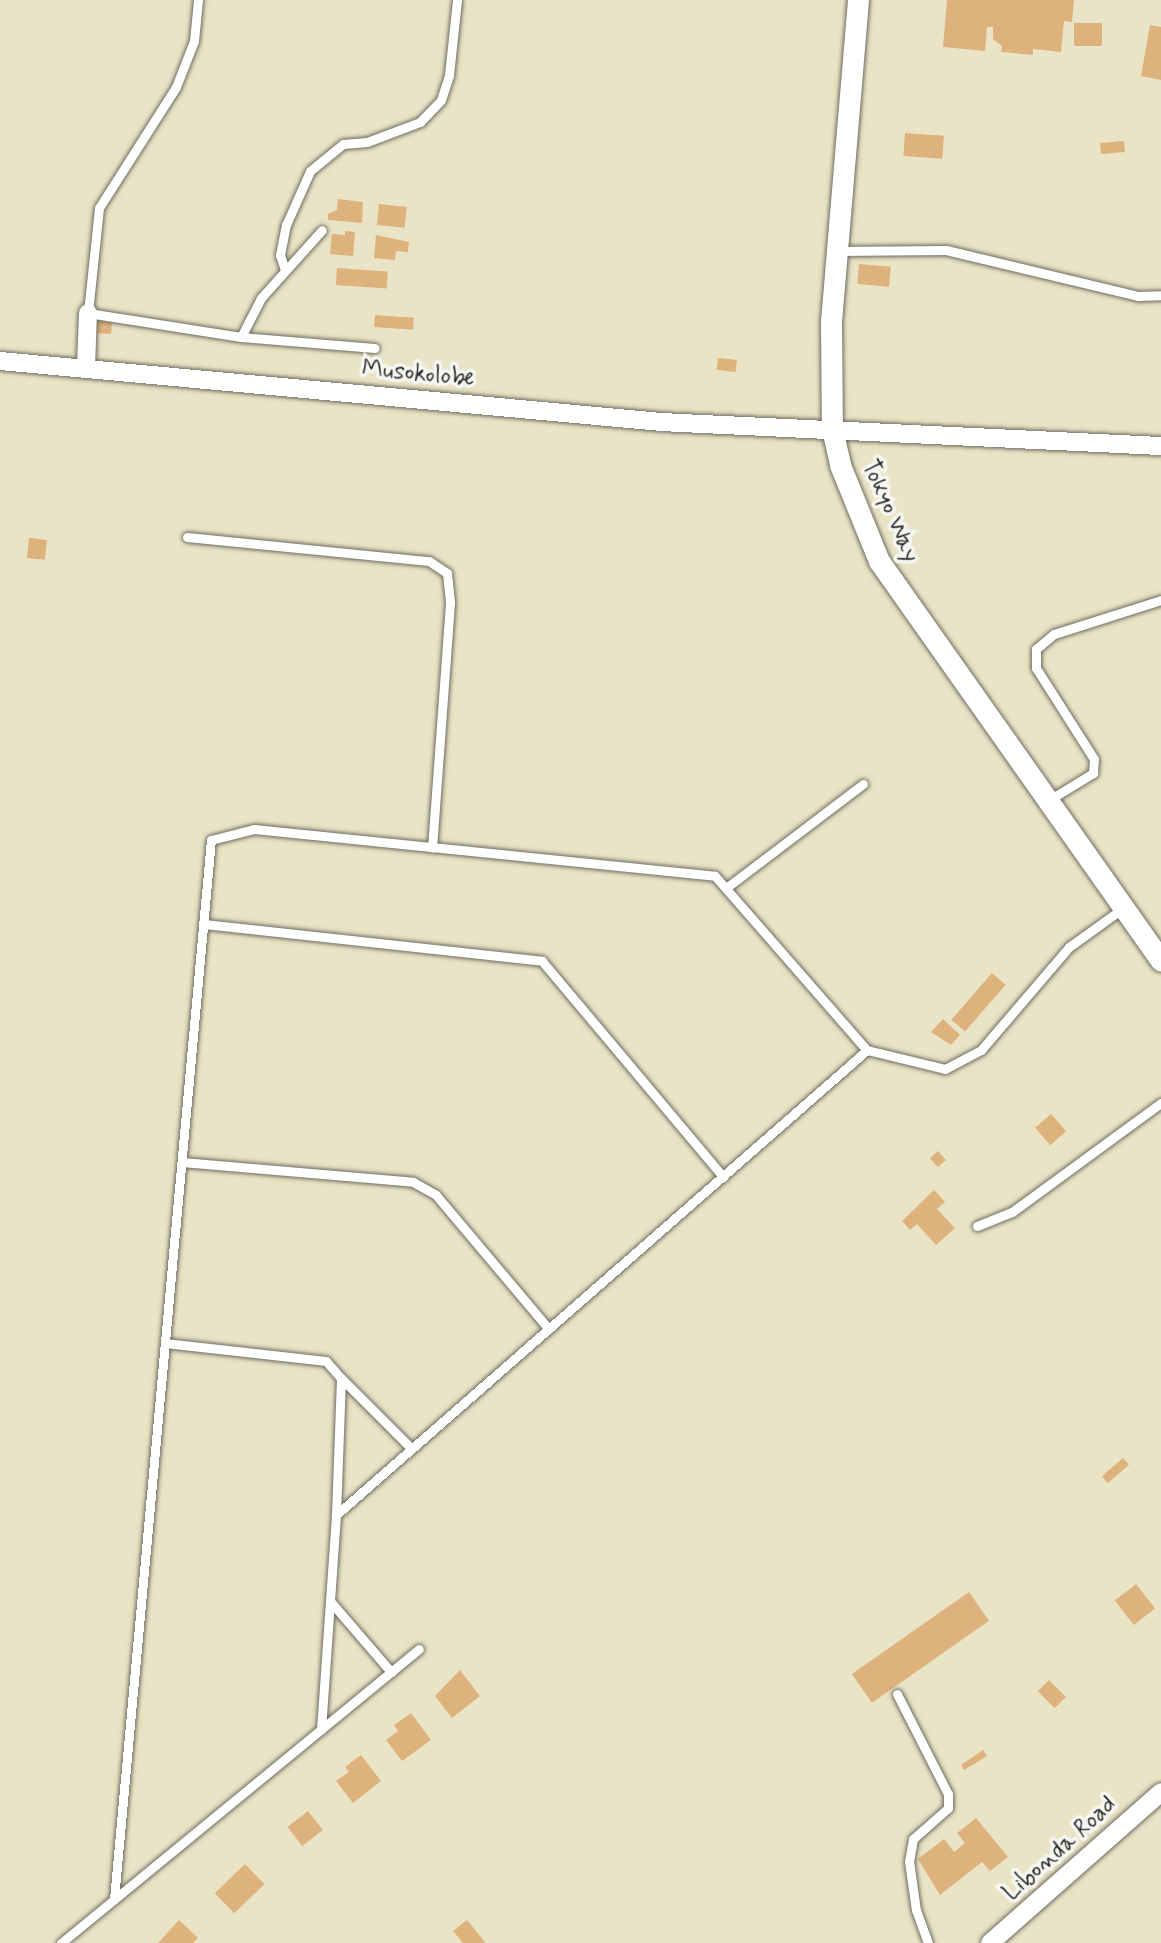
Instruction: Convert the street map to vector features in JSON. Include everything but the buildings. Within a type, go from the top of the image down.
[{"type":"street","name":"Tokyo Way","points":[[858,0],[831,322],[832,429],[839,465],[879,561],[1161,961]]},
{"type":"street","points":[[86,367],[88,313]]},
{"type":"street","name":"Musokolobe","points":[[0,361],[661,422],[1161,446]]},
{"type":"street","name":"Libonda Road","points":[[990,1943],[1161,1792]]},
{"type":"lane","points":[[198,0],[194,41],[176,87],[99,208],[88,313],[241,337],[375,348]]},
{"type":"lane","points":[[285,270],[280,255],[286,225],[310,171],[343,144],[367,142],[420,122],[441,100],[449,75],[457,0]]},
{"type":"lane","points":[[241,337],[261,298],[322,230]]},
{"type":"lane","points":[[836,251],[946,250],[1138,296],[1161,295]]},
{"type":"lane","points":[[187,537],[429,561],[447,573],[450,603],[432,847]]},
{"type":"lane","points":[[1048,801],[1093,773],[1094,759],[1036,668],[1036,649],[1054,634],[1161,600]]},
{"type":"lane","points":[[726,888],[863,784]]},
{"type":"lane","points":[[114,1899],[211,840],[254,828],[715,876],[867,1051],[945,1069],[981,1050],[1069,947],[1123,908]]},
{"type":"lane","points":[[204,924],[542,961],[723,1177]]},
{"type":"lane","points":[[336,1515],[867,1051]]},
{"type":"lane","points":[[977,1226],[1013,1212],[1161,1103]]},
{"type":"lane","points":[[182,1162],[413,1182],[436,1195],[549,1329]]},
{"type":"lane","points":[[165,1343],[327,1360],[341,1378],[412,1449]]},
{"type":"lane","points":[[321,1729],[336,1515],[341,1378]]},
{"type":"lane","points":[[330,1601],[390,1672]]},
{"type":"lane","points":[[61,1943],[419,1649]]},
{"type":"lane","points":[[897,1694],[948,1794],[948,1808],[913,1839],[909,1861],[916,1910],[928,1943]]}]
